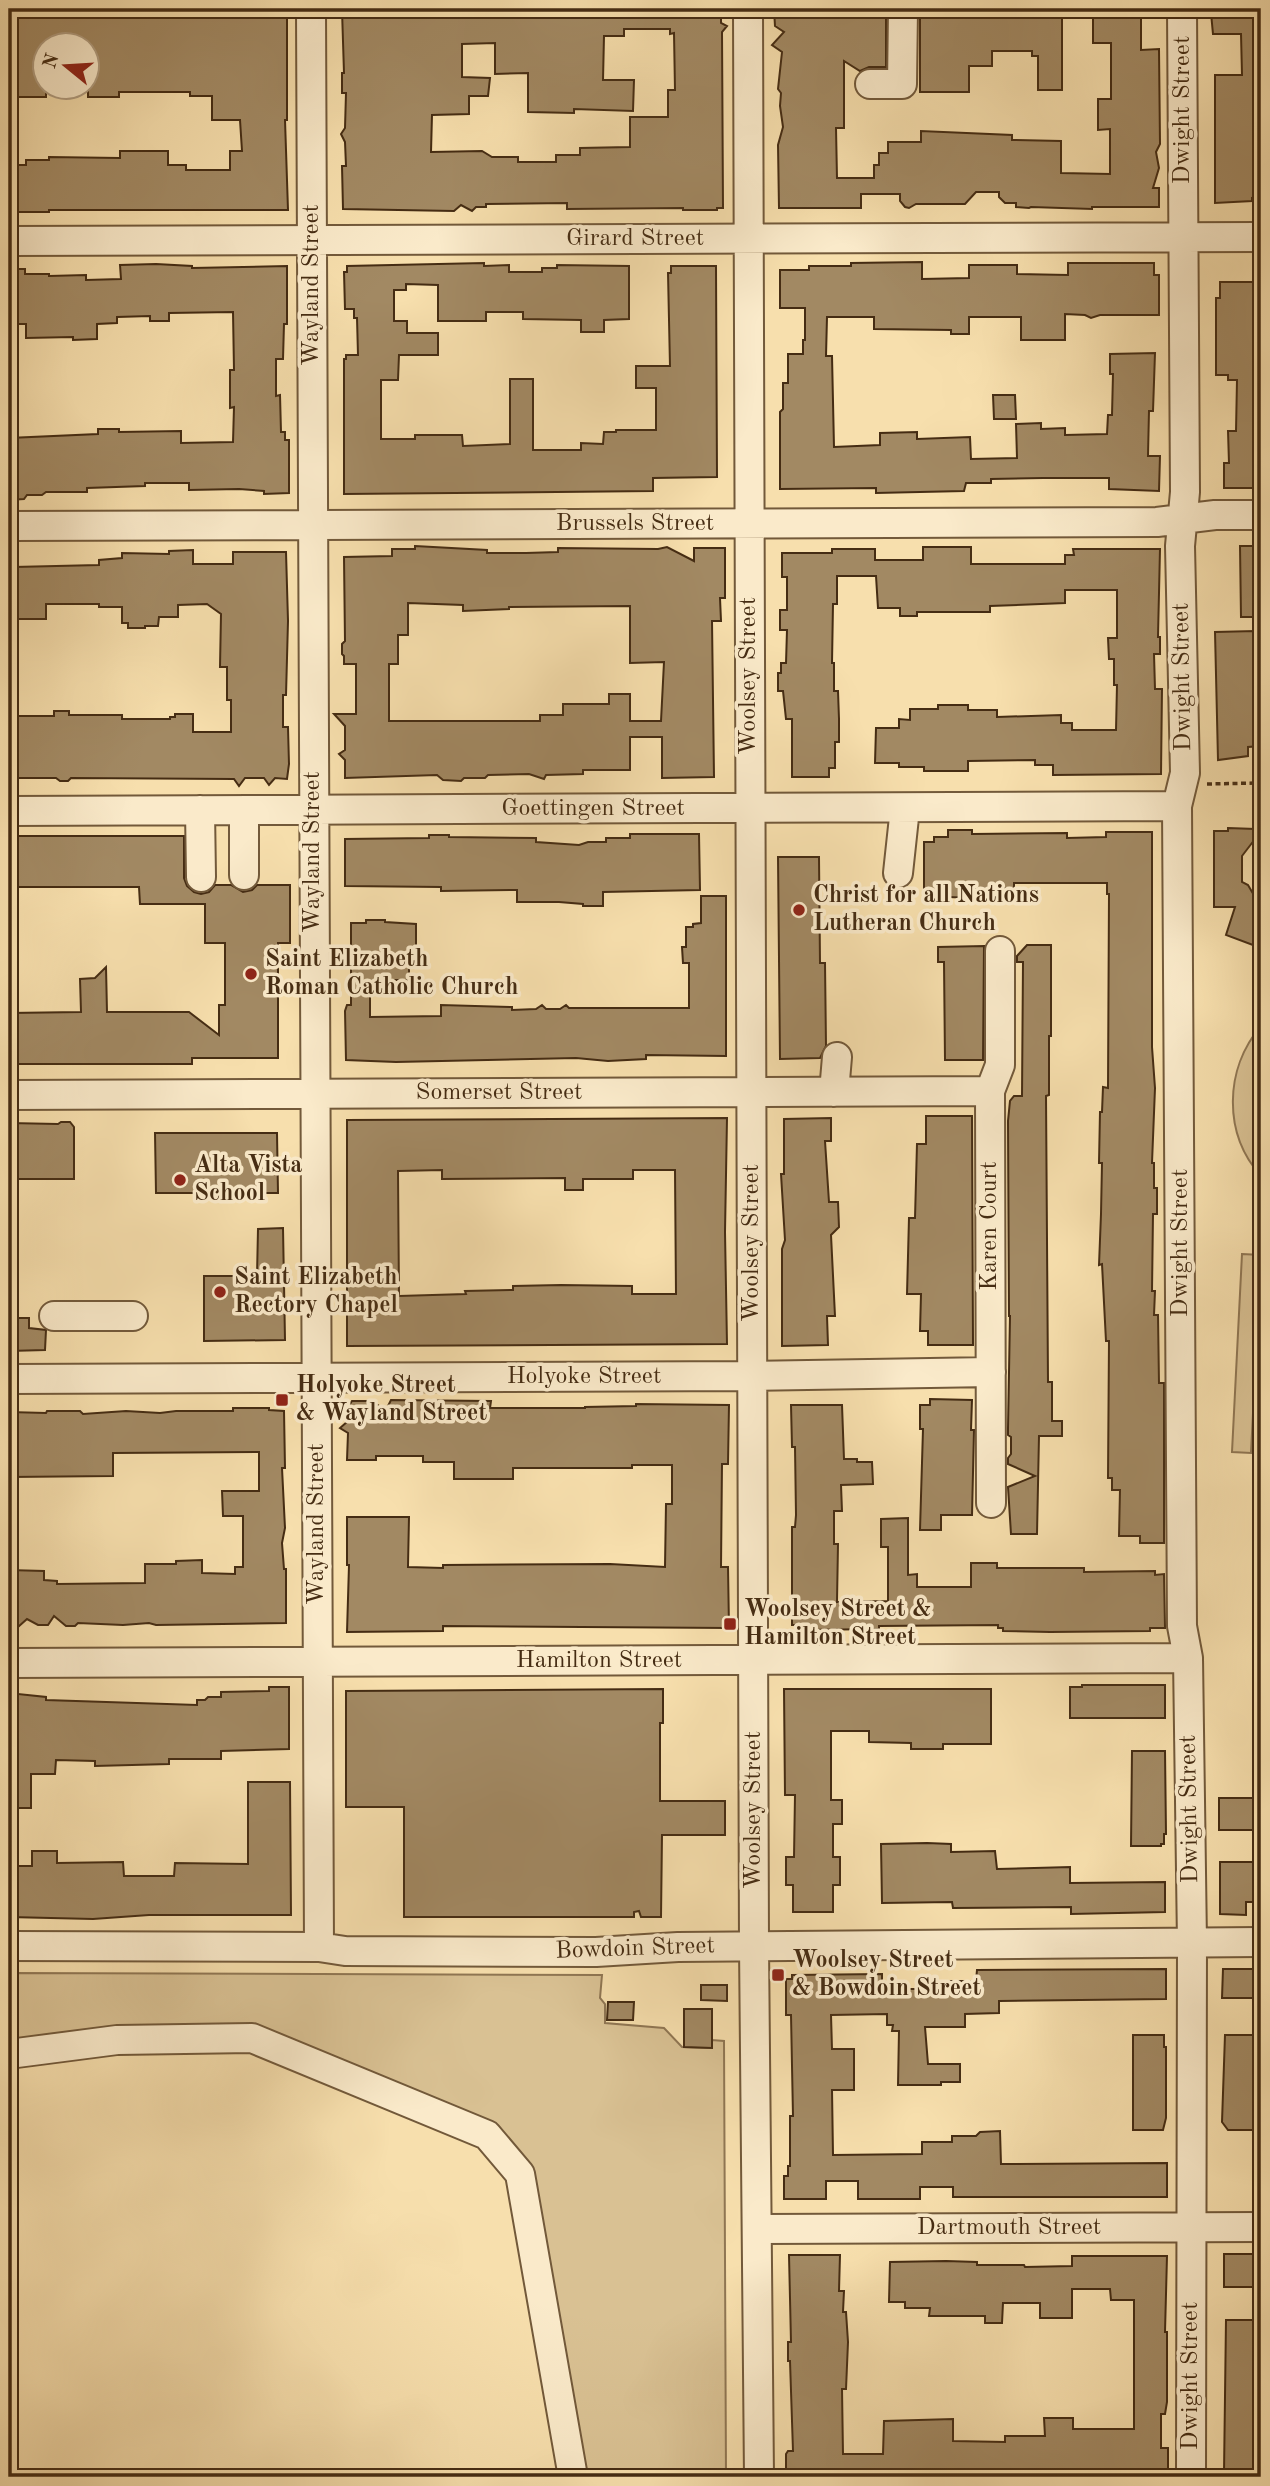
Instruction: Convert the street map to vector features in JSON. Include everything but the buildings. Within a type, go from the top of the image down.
[{"type":"street","name":"Wayland Street","points":[[311,9],[319,1947]]},
{"type":"street","name":"Woolsey Street","points":[[748,9],[751,1376],[759,2477]]},
{"type":"street","points":[[870,84],[902,84],[903,9]]},
{"type":"street","name":"Dwight Street","points":[[1182,9],[1185,492],[1180,546],[1185,773],[1180,795],[1182,1612],[1188,1658],[1192,1942],[1191,2477]]},
{"type":"street","name":"Girard Street","points":[[9,241],[1261,237]]},
{"type":"street","name":"Brussels Street","points":[[9,526],[1157,522],[1215,515],[1261,515]]},
{"type":"street","name":"Goettingen Street","points":[[9,811],[905,808],[1180,795]]},
{"type":"street","points":[[898,873],[905,808]]},
{"type":"street","points":[[200,810],[201,877]]},
{"type":"street","points":[[244,810],[244,875]]},
{"type":"street","name":"Karen Court","points":[[991,1503],[990,1091],[1000,1065],[1000,951]]},
{"type":"street","points":[[834,1092],[837,1057]]},
{"type":"street","name":"Somerset Street","points":[[9,1095],[990,1091]]},
{"type":"street","points":[[54,1316],[133,1316]]},
{"type":"street","name":"Holyoke Street","points":[[9,1379],[751,1376],[990,1371]]},
{"type":"street","name":"Hamilton Street","points":[[9,1662],[1188,1658]]},
{"type":"street","name":"Bowdoin Street","points":[[9,1946],[319,1947],[345,1951],[596,1952],[678,1947],[1261,1942]]},
{"type":"street","points":[[9,2054],[117,2039],[252,2038],[487,2135],[520,2175],[573,2477]]},
{"type":"street","name":"Dartmouth Street","points":[[757,2229],[1261,2227]]},
{"type":"path","points":[[1180,795],[1261,783]]},
{"type":"shaded area","points":[[1261,1026],[1261,1064],[1255,1085],[1254,1103],[1261,1137],[1261,1176],[1240,1141],[1233,1101],[1240,1062]]},
{"type":"shaded area","points":[[1242,1254],[1261,1255],[1251,1453],[1232,1452]]},
{"type":"shaded area","points":[[9,1973],[602,1975],[600,1998],[605,2004],[605,2023],[664,2028],[682,2047],[711,2048],[712,2040],[724,2041],[726,2477],[579,2477],[526,2171],[265,2035],[9,2049]]},
{"type":"place","name":"Christ for all Nations Lutheran Church","points":[[799,910]]},
{"type":"place","name":"Saint Elizabeth Roman Catholic Church","points":[[251,974]]},
{"type":"place","name":"Alta Vista School","points":[[180,1180]]},
{"type":"place","name":"Saint Elizabeth Rectory Chapel","points":[[220,1292]]},
{"type":"place","name":"Holyoke Street & Wayland Street","points":[[282,1400]]},
{"type":"place","name":"Woolsey Street & Hamilton Street","points":[[730,1624]]},
{"type":"place","name":"Woolsey Street & Bowdoin Street","points":[[778,1975]]}]
